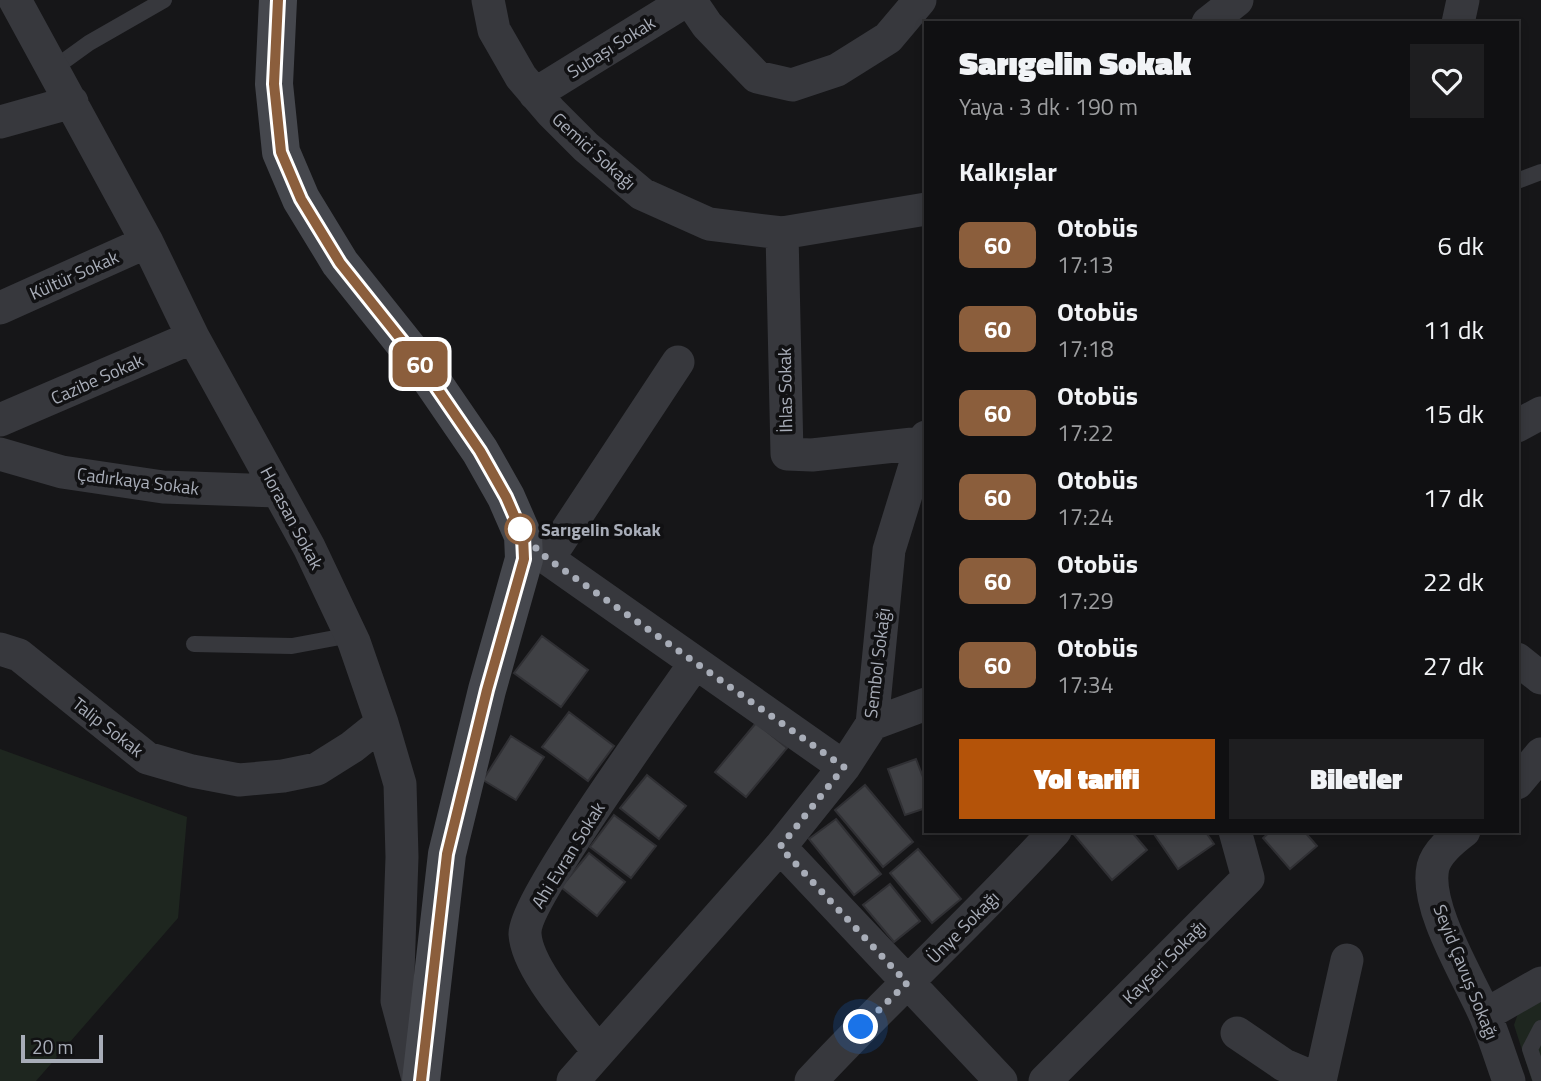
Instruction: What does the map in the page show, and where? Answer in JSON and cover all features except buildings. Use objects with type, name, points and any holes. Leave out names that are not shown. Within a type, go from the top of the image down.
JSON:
[{"type":"street","name":"Horasan Sokak","points":[[15,0],[147,243],[193,337],[309,547],[351,635],[400,784],[402,857],[397,1001],[420,1081]]},
{"type":"street","points":[[278,0],[274,84],[281,152],[301,199],[340,263],[419,362],[480,451],[535,547],[844,767]]},
{"type":"street","name":"Gemici Sokağı","points":[[488,0],[494,30],[521,78],[586,147],[642,194],[709,224],[782,233],[924,209]]},
{"type":"street","points":[[689,0],[707,25],[757,77],[792,85],[837,70],[888,38],[919,0]]},
{"type":"street","name":"Subaşı Sokak","points":[[535,94],[689,0]]},
{"type":"street","points":[[1211,21],[1237,0]]},
{"type":"street","points":[[1458,21],[1463,0]]},
{"type":"street","points":[[0,122],[72,102]]},
{"type":"street","name":"İhlas Sokak","points":[[782,233],[787,454],[812,456],[924,440]]},
{"type":"street","name":"Kültür Sokak","points":[[0,308],[147,243]]},
{"type":"street","name":"Cazibe Sokak","points":[[0,420],[193,337]]},
{"type":"street","points":[[420,1081],[447,854],[487,690],[524,559],[678,362]]},
{"type":"street","points":[[1519,425],[1541,414]]},
{"type":"street","name":"Sembol Sokağı","points":[[573,1081],[780,847],[844,767],[872,724],[890,550],[924,440]]},
{"type":"street","name":"Çadırkaya Sokak","points":[[0,454],[62,472],[163,487],[278,491]]},
{"type":"street","name":"Talip Sokak","points":[[0,649],[19,655],[147,758],[239,780],[283,776],[317,769],[352,747],[382,723]]},
{"type":"street","points":[[1519,661],[1541,678]]},
{"type":"street","name":"Ahi Evran Sokak","points":[[598,1051],[535,967],[524,931],[540,895],[566,852],[695,663]]},
{"type":"street","points":[[872,724],[924,705]]},
{"type":"street","points":[[1519,781],[1541,754]]},
{"type":"street","name":"Ünye Sokağı","points":[[811,1081],[878,1009],[907,983],[1053,833]]},
{"type":"street","name":"Kayseri Sokağı","points":[[1059,1076],[1248,878],[1235,833]]},
{"type":"street","name":"Seyid Çavuş Sokağı","points":[[1461,833],[1449,842],[1433,866],[1433,892],[1455,954],[1485,1015],[1509,1081]]},
{"type":"street","points":[[780,847],[1001,1081]]},
{"type":"street","points":[[1237,1033],[1284,1065],[1320,1081],[1347,960]]},
{"type":"street","points":[[1485,1015],[1541,983]]},
{"type":"lane","points":[[53,69],[89,43],[164,0]]},
{"type":"lane","points":[[1519,180],[1541,172]]},
{"type":"lane","points":[[194,644],[292,646],[351,635]]},
{"type":"lane","points":[[1541,1028],[1530,1049],[1541,1081]]},
{"type":"shaded area","points":[[0,749],[187,817],[178,918],[36,1081],[0,1081]]},
{"type":"shaded area","points":[[1541,989],[1541,1081],[1532,1081],[1514,1025],[1523,999]]},
{"type":"bus line","name":"60","points":[[278,0],[274,84],[281,152],[301,199],[340,263],[419,362],[480,451],[506,497],[523,536],[524,559],[487,690],[447,854],[421,1081]]},
{"type":"place","name":"Sarıgelin Sokak","points":[[520,529]]},
{"type":"route","points":[[520,529],[523,536],[548,559],[844,767],[780,847],[907,983],[861,1027]]}]
